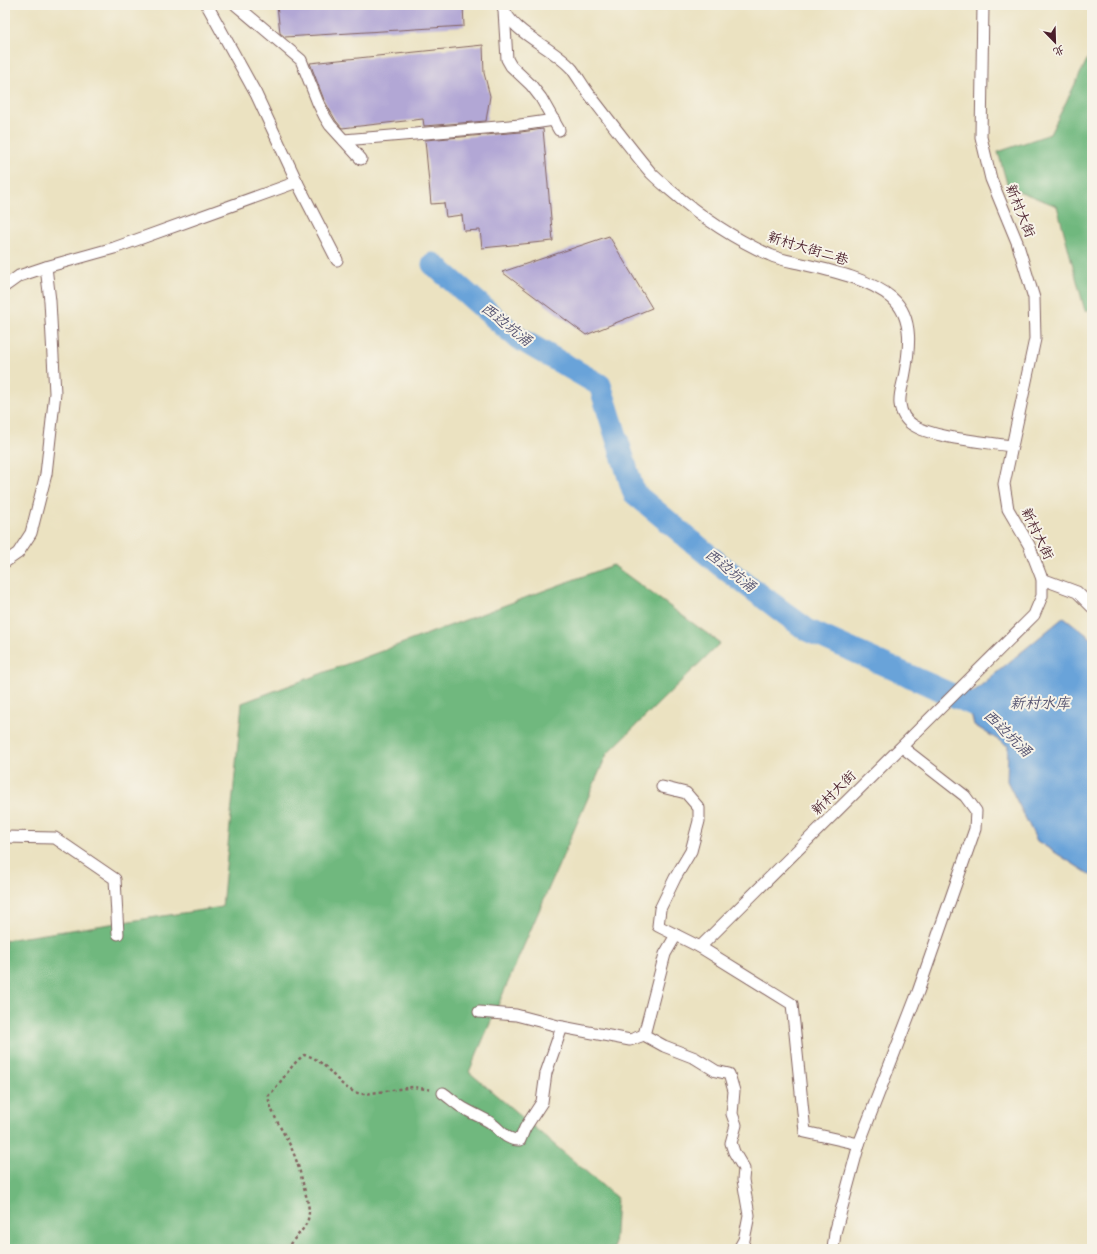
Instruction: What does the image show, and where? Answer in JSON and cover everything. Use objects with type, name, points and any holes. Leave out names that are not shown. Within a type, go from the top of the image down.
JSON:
[{"type":"street","points":[[207,5],[256,94],[297,182],[337,260]]},
{"type":"street","points":[[236,5],[300,60],[325,117],[330,125],[361,159]]},
{"type":"street","name":"新村大街","points":[[700,947],[1034,615],[1042,596],[1042,579],[1029,545],[1008,509],[1004,484],[1035,339],[1034,298],[1016,242],[991,179],[980,137],[983,5]]},
{"type":"street","points":[[503,8],[507,59],[511,66],[531,85],[541,98],[559,130]]},
{"type":"street","name":"新村大街二巷","points":[[503,8],[514,24],[556,54],[572,69],[652,174],[687,205],[737,239],[771,256],[856,279],[873,286],[892,298],[906,317],[908,327],[908,355],[900,403],[902,414],[908,421],[922,430],[937,434],[1011,446]]},
{"type":"street","points":[[344,140],[520,125],[554,120]]},
{"type":"street","points":[[5,286],[19,276],[114,248],[297,182]]},
{"type":"street","points":[[5,562],[18,553],[31,533],[46,474],[56,393],[50,301],[46,267]]},
{"type":"street","points":[[1042,579],[1077,592],[1092,607]]},
{"type":"street","points":[[833,1249],[835,1233],[859,1144],[918,992],[975,829],[976,811],[965,796],[902,747]]},
{"type":"street","points":[[662,787],[686,793],[699,808],[699,821],[690,851],[660,909],[658,926],[700,947],[792,1004],[806,1132],[859,1144]]},
{"type":"street","points":[[5,837],[56,838],[115,879],[118,934]]},
{"type":"street","points":[[644,1034],[665,954],[676,935]]},
{"type":"street","points":[[479,1012],[516,1014],[562,1027],[630,1040],[644,1034]]},
{"type":"street","points":[[443,1093],[460,1106],[488,1121],[506,1136],[514,1140],[520,1140],[525,1128],[542,1102],[546,1073],[562,1027]]},
{"type":"street","points":[[644,1034],[664,1046],[695,1058],[716,1071],[729,1074],[734,1091],[732,1114],[736,1125],[731,1143],[734,1152],[744,1168],[743,1180],[748,1215],[744,1240],[739,1249]]},
{"type":"path","points":[[286,1249],[306,1222],[309,1213],[297,1161],[289,1143],[279,1127],[269,1103],[268,1096],[298,1060],[304,1055],[310,1056],[319,1061],[341,1084],[359,1094],[413,1087],[443,1093]]},
{"type":"green space","points":[[1092,50],[1092,309],[1085,311],[1057,206],[1008,187],[998,152],[1050,134]]},
{"type":"green space","points":[[613,565],[720,643],[607,754],[469,1072],[617,1198],[614,1249],[5,1249],[5,940],[222,907],[242,703]]},
{"type":"water","name":"新村水库","points":[[1064,617],[1092,639],[1092,876],[1037,841],[1007,781],[1008,746],[974,725],[967,697]]},
{"type":"building","points":[[277,5],[463,5],[464,26],[285,37],[280,33]]},
{"type":"building","points":[[483,45],[484,73],[490,96],[486,121],[424,126],[423,119],[342,128],[336,121],[324,100],[310,63]]},
{"type":"building","points":[[543,129],[553,241],[482,248],[480,230],[464,231],[462,215],[446,217],[444,203],[431,204],[425,140]]},
{"type":"building","points":[[609,236],[652,308],[586,335],[502,272]]},
{"type":"waterway","name":"西边坑涌","points":[[433,264],[518,338],[600,385],[634,493],[719,564],[807,630],[979,707],[994,721]]}]
